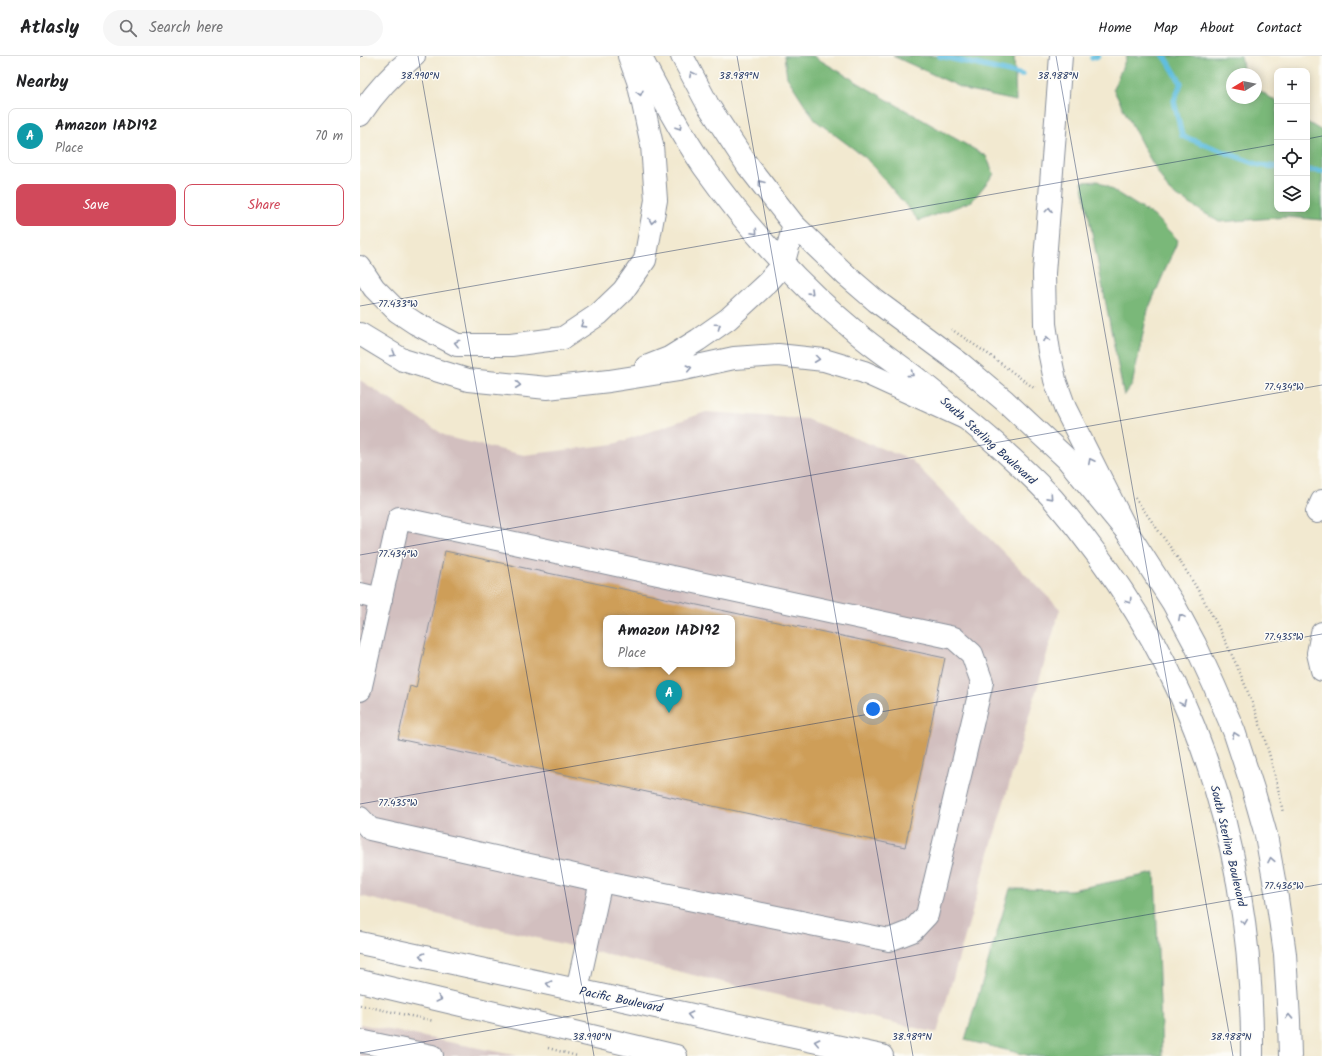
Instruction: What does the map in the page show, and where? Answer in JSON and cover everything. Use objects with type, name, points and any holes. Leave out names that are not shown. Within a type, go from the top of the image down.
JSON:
[{"type":"main road","points":[[360,115],[370,99],[396,71],[414,56]]},
{"type":"main road","points":[[360,267],[374,288],[397,311],[415,323],[457,345],[511,345],[563,338],[599,314],[623,291],[645,260],[656,200],[652,145],[638,81],[629,56]]},
{"type":"main road","name":"South Sterling Boulevard","points":[[640,56],[669,110],[704,166],[744,220],[783,265],[858,335],[915,376],[1002,449],[1051,497],[1094,550],[1131,605],[1167,667],[1191,720],[1211,773],[1223,817],[1242,907],[1250,968],[1252,1056]]},
{"type":"main road","points":[[682,56],[708,105],[748,166],[794,225],[847,276],[876,301],[961,364],[1005,401],[1067,459],[1128,533]]},
{"type":"main road","points":[[1061,56],[1044,273],[1045,324],[1049,351],[1065,408],[1128,533],[1173,603],[1195,644],[1234,731],[1266,835],[1281,920],[1288,987],[1290,1056]]},
{"type":"main road","points":[[609,381],[669,358],[728,319],[768,282],[783,265],[794,225]]},
{"type":"main road","points":[[360,334],[403,360],[468,380],[547,388],[609,381],[679,370],[734,358],[778,355],[824,360],[864,372],[965,418]]},
{"type":"main road","points":[[360,818],[370,829],[601,881],[890,940],[912,931],[927,915],[982,682],[972,654],[954,638],[400,518],[362,676]]},
{"type":"main road","points":[[360,594],[381,599]]},
{"type":"main road","points":[[1322,633],[1318,653],[1322,670]]},
{"type":"main road","points":[[577,990],[601,881]]},
{"type":"main road","name":"Pacific Boulevard","points":[[360,943],[882,1056]]},
{"type":"main road","points":[[360,981],[676,1056]]},
{"type":"main road","points":[[361,1043],[432,1056]]},
{"type":"shaded area","points":[[360,380],[447,437],[524,455],[614,444],[706,412],[806,419],[911,460],[1060,609],[937,1033],[360,896]]},
{"type":"shaded area","points":[[360,1024],[518,1056],[360,1056]]},
{"type":"green space","points":[[784,56],[813,56],[986,156],[994,174],[972,201],[919,221],[866,158],[815,120],[787,77]]},
{"type":"green space","points":[[893,56],[1014,56],[1016,101],[969,91]]},
{"type":"green space","points":[[1127,56],[1241,56],[1243,68],[1226,68],[1226,104],[1262,104],[1262,92],[1274,100],[1274,212],[1310,212],[1310,124],[1322,131],[1322,220],[1288,217],[1219,222],[1169,191],[1146,152],[1113,89]]},
{"type":"green space","points":[[1098,181],[1154,216],[1178,240],[1148,310],[1132,385],[1124,396],[1082,182]]},
{"type":"green space","points":[[1155,873],[1162,1056],[1031,1056],[965,1040],[1010,889],[1071,890]]},
{"type":"building","points":[[445,551],[945,658],[905,847],[398,739],[410,686],[416,688]]},
{"type":"waterway","points":[[940,56],[1022,75]]},
{"type":"waterway","points":[[1092,58],[1098,56]]},
{"type":"waterway","points":[[1164,56],[1181,83],[1174,101],[1182,136],[1259,165],[1274,167]]},
{"type":"waterway","points":[[1310,170],[1322,171]]},
{"type":"place","name":"Amazon IAD192","points":[[669,713]]}]
